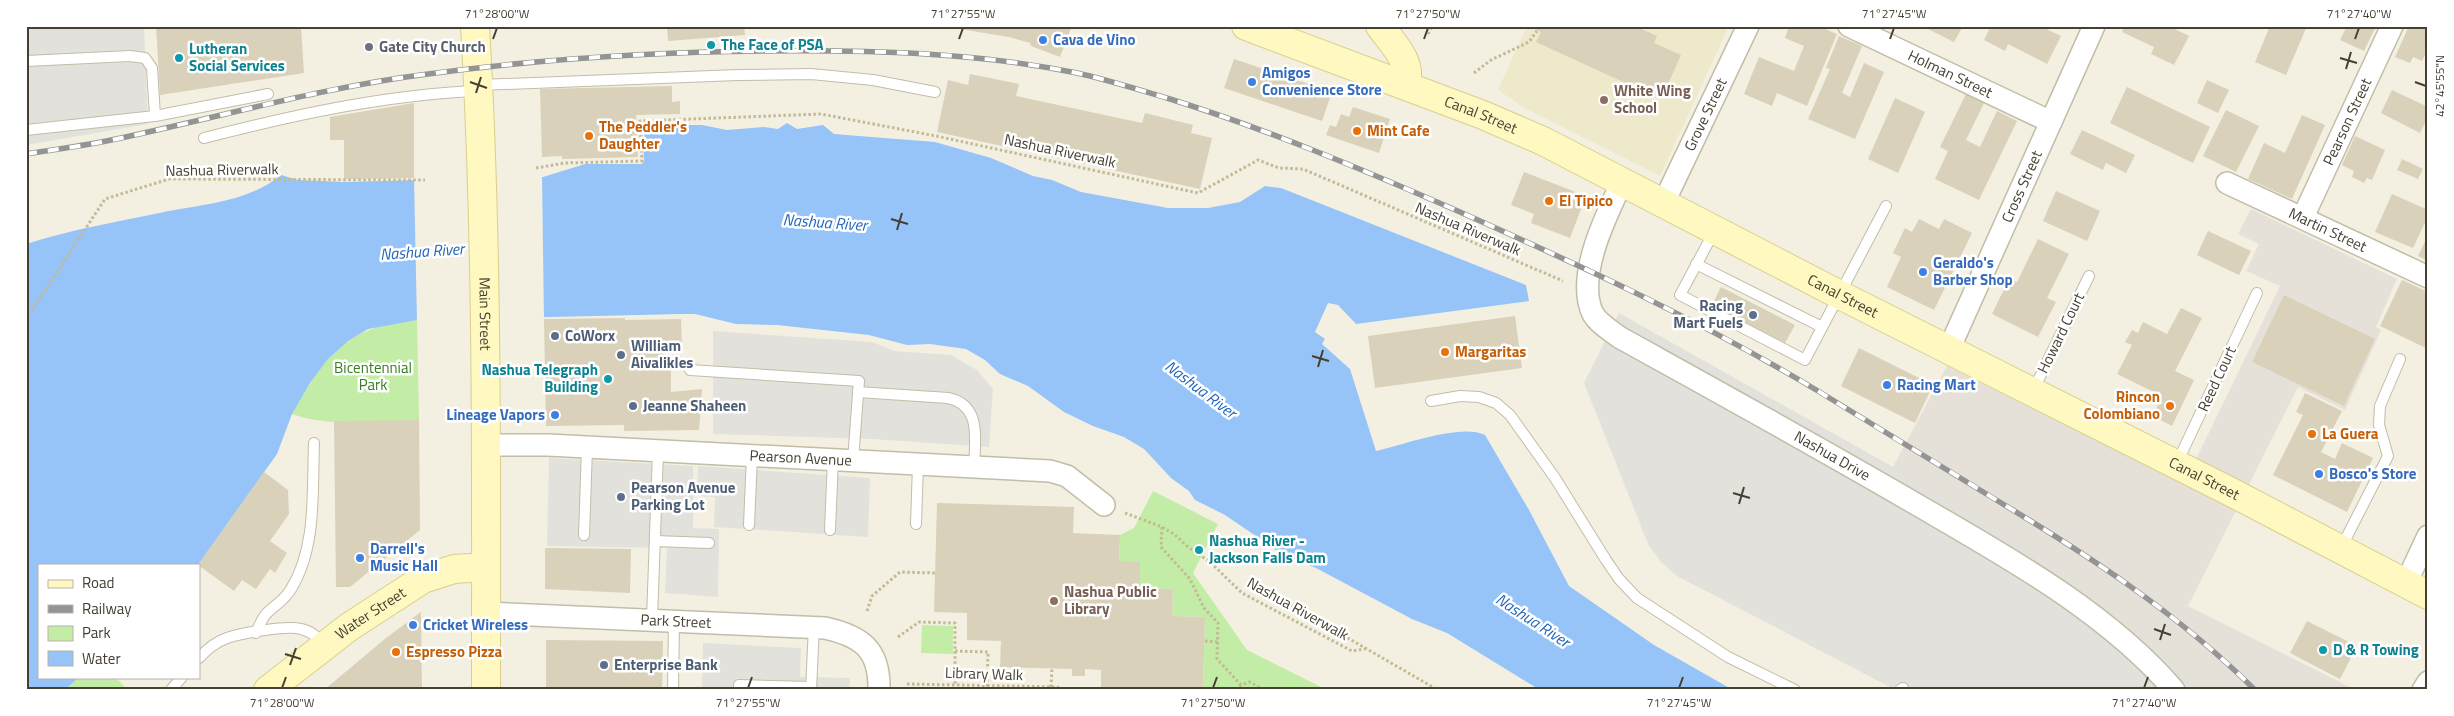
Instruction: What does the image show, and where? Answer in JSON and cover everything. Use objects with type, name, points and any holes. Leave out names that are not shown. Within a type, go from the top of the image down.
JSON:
[{"type":"street","name":"Main Street","points":[[475,26],[481,163],[486,445],[486,690]]},
{"type":"street","name":"Canal Street","points":[[1246,26],[1512,127],[1840,295],[1950,348],[2417,589]]},
{"type":"street","points":[[1380,26],[1406,64],[1408,74],[1405,85]]},
{"type":"street","name":"Grove Street","points":[[1663,204],[1748,26]]},
{"type":"street","name":"Holman Street","points":[[1849,26],[2051,122]]},
{"type":"street","name":"Cross Street","points":[[1950,348],[2094,26]]},
{"type":"street","name":"Pearson Street","points":[[2303,217],[2392,26]]},
{"type":"street","name":"Nashua Drive","points":[[1622,182],[1598,238],[1590,270],[1591,307],[1600,323],[1619,337],[1880,482],[1980,541],[2102,622],[2157,669],[2174,690]]},
{"type":"street","name":"Martin Street","points":[[2227,183],[2428,277]]},
{"type":"street","name":"Pearson Avenue","points":[[486,445],[843,460],[1059,473],[1075,482],[1104,505]]},
{"type":"street","points":[[2417,589],[2428,536]]},
{"type":"street","name":"Water Street","points":[[268,690],[324,645],[423,579],[454,569],[486,567]]},
{"type":"street","name":"Park Street","points":[[486,614],[814,626],[842,632],[862,642],[877,663],[879,690]]},
{"type":"street","points":[[2423,690],[2428,682]]},
{"type":"lane","points":[[26,61],[130,56],[145,58],[152,68],[155,116]]},
{"type":"lane","points":[[204,138],[289,116],[478,88],[718,76],[811,74],[867,79],[935,92]]},
{"type":"lane","points":[[26,130],[155,116],[268,94]]},
{"type":"lane","points":[[1715,230],[1680,295],[1805,360],[1886,206]]},
{"type":"lane","points":[[1696,264],[1822,327]]},
{"type":"lane","name":"Howard Court","points":[[2033,391],[2089,276]]},
{"type":"lane","name":"Reed Court","points":[[2177,464],[2257,293]]},
{"type":"lane","points":[[2340,549],[2388,456],[2379,425],[2380,406],[2400,359]]},
{"type":"lane","points":[[690,370],[858,381],[858,392],[830,530]]},
{"type":"lane","points":[[858,392],[948,398],[962,402],[968,407],[974,422],[974,467]]},
{"type":"lane","points":[[1432,401],[1460,396],[1479,397],[1496,402],[1510,414],[1555,478],[1619,579],[1637,598],[1728,657],[1795,690]]},
{"type":"lane","points":[[256,633],[267,613],[283,601],[302,568],[306,554],[310,521],[314,443]]},
{"type":"lane","points":[[584,535],[587,448]]},
{"type":"lane","points":[[652,619],[658,451]]},
{"type":"lane","points":[[749,525],[752,456]]},
{"type":"lane","points":[[916,524],[918,465]]},
{"type":"lane","points":[[655,541],[709,543]]},
{"type":"lane","points":[[673,690],[674,620]]},
{"type":"lane","points":[[739,690],[739,685],[811,689],[814,626]]},
{"type":"lane","points":[[200,657],[211,647],[226,639],[256,633],[300,628],[315,635],[324,645]]},
{"type":"lane","points":[[171,690],[181,678]]},
{"type":"path","points":[[1428,34],[1432,26]]},
{"type":"path","points":[[1474,73],[1491,60],[1529,42],[1537,31]]},
{"type":"path","name":"Nashua Riverwalk","points":[[536,168],[565,163],[642,161],[640,121],[821,114],[936,136],[1198,193],[1255,160],[1279,168],[1303,169],[1551,277],[1589,285]]},
{"type":"path","name":"Nashua Riverwalk","points":[[26,319],[105,199],[169,179],[426,180]]},
{"type":"path","name":"Nashua Riverwalk","points":[[1104,505],[1162,527],[1210,562],[1242,593],[1310,631],[1352,651],[1365,649],[1438,690]]},
{"type":"path","points":[[1162,527],[1162,547],[1190,578],[1204,608],[1218,623],[1217,659],[1241,685]]},
{"type":"path","points":[[867,611],[872,596],[900,572],[935,574]]},
{"type":"path","points":[[1255,588],[1282,600],[1365,649]]},
{"type":"path","points":[[898,637],[919,622],[955,623],[955,684]]},
{"type":"path","points":[[1205,641],[1218,642]]},
{"type":"path","points":[[955,651],[988,652],[987,688]]},
{"type":"path","points":[[1051,687],[1052,668]]},
{"type":"path","points":[[1236,690],[1241,685],[1253,683],[1264,690]]},
{"type":"path","name":"Library Walk","points":[[907,684],[955,684],[987,688],[1058,687],[1060,690]]},
{"type":"shaded area","points":[[26,26],[144,26],[148,124],[26,145]]},
{"type":"shaded area","name":"White Wing School","points":[[1527,26],[1729,26],[1660,176],[1526,109],[1498,90]]},
{"type":"shaded area","points":[[2251,209],[2397,279],[2376,327],[2381,330],[2345,410],[2298,387],[2188,606],[2356,690],[1896,690],[1800,640],[1947,366],[2184,484],[2280,286],[2246,271],[2259,244],[2238,234]]},
{"type":"shaded area","points":[[1619,313],[1893,467],[2012,540],[2059,572],[2171,662],[2196,690],[1896,690],[1677,576],[1661,562],[1648,544],[1584,383]]},
{"type":"shaded area","points":[[713,331],[872,342],[895,351],[951,355],[977,370],[993,389],[989,447],[872,439],[713,434]]},
{"type":"shaded area","name":"Pearson Avenue Parking Lot","points":[[549,458],[693,466],[693,528],[719,529],[718,597],[665,593],[667,548],[547,546]]},
{"type":"shaded area","points":[[698,466],[870,478],[868,537],[714,527],[715,497],[697,496]]},
{"type":"shaded area","points":[[703,643],[801,648],[800,677],[850,678],[849,690],[702,690]]},
{"type":"green space","name":"Bicentennial Park","points":[[417,320],[419,420],[339,422],[323,421],[292,414],[316,375],[340,347],[372,329],[392,323]]},
{"type":"green space","points":[[1153,491],[1218,524],[1193,573],[1247,650],[1327,690],[1203,690],[1205,617],[1172,616],[1173,589],[1139,588],[1119,561],[1120,535],[1134,528]]},
{"type":"green space","points":[[922,625],[953,626],[953,654],[921,653]]},
{"type":"green space","points":[[78,678],[116,678],[128,690],[65,690]]},
{"type":"water","name":"Nashua River","points":[[787,123],[797,129],[823,125],[834,134],[935,142],[991,158],[1033,176],[1052,180],[1081,192],[1168,208],[1208,208],[1240,202],[1265,186],[1281,188],[1526,285],[1529,301],[1356,324],[1338,305],[1328,303],[1315,332],[1325,339],[1322,344],[1350,369],[1376,451],[1447,433],[1475,432],[1485,435],[1529,510],[1569,586],[1654,645],[1733,690],[1540,690],[1447,633],[1412,619],[1316,568],[1285,556],[1225,515],[1195,500],[1189,491],[1171,478],[1144,449],[1124,437],[1093,426],[1064,412],[1028,386],[1000,374],[985,360],[966,349],[930,344],[907,345],[869,335],[777,325],[736,324],[695,314],[681,314],[417,320],[368,329],[348,341],[328,359],[310,383],[292,414],[277,454],[199,564],[38,564],[38,678],[78,678],[65,690],[26,690],[26,244],[97,226],[228,200],[255,191],[281,175],[298,180],[344,182],[543,177],[585,164],[642,164],[644,161],[643,140],[645,133],[659,125],[702,125],[727,130],[764,127],[778,129]]},
{"type":"pier","points":[[542,174],[544,320],[417,323],[414,178]]},
{"type":"building","points":[[156,26],[301,26],[304,73],[160,95]]},
{"type":"building","points":[[667,26],[744,26],[745,35],[668,41]]},
{"type":"building","name":"Cava de Vino","points":[[941,26],[1072,26],[1060,57],[1031,46],[1030,43],[1009,37]]},
{"type":"building","points":[[1528,26],[1635,26],[1657,36],[1654,43],[1681,55],[1663,95],[1634,82],[1632,86],[1536,42],[1541,32]]},
{"type":"building","points":[[1789,26],[1818,26],[1837,34],[1807,106],[1777,93],[1772,106],[1744,94],[1759,57],[1794,71],[1804,46],[1785,38]]},
{"type":"building","points":[[1930,26],[1963,26],[1954,42],[1928,29]]},
{"type":"building","points":[[1991,26],[2040,26],[2061,36],[2047,64],[2008,44],[2005,51],[1984,40]]},
{"type":"building","points":[[2124,26],[2169,26],[2189,36],[2174,65],[2151,54],[2154,47],[2122,32]]},
{"type":"building","points":[[2270,26],[2307,26],[2286,75],[2255,62]]},
{"type":"building","points":[[2347,26],[2376,26],[2364,51],[2340,40]]},
{"type":"building","points":[[2409,26],[2428,26],[2428,48],[2422,61],[2413,57],[2410,63],[2395,57]]},
{"type":"building","points":[[1839,36],[1862,46],[1842,93],[1850,97],[1864,63],[1884,72],[1855,139],[1808,119],[1830,69],[1826,68]]},
{"type":"building","points":[[1234,59],[1332,92],[1322,121],[1224,88]]},
{"type":"building","points":[[970,74],[1019,84],[1016,96],[1142,123],[1145,113],[1193,125],[1191,133],[1212,138],[1200,189],[937,132],[948,80],[968,85]]},
{"type":"building","points":[[2207,80],[2229,90],[2218,113],[2197,103]]},
{"type":"building","name":"The Peddler's Daughter","points":[[672,86],[672,102],[680,101],[680,114],[636,115],[638,157],[562,159],[562,156],[542,157],[540,89]]},
{"type":"building","points":[[2127,87],[2210,127],[2193,163],[2110,123]]},
{"type":"building","points":[[2392,90],[2428,107],[2428,117],[2420,133],[2381,113]]},
{"type":"building","points":[[1966,94],[1984,103],[1966,140],[1980,147],[1997,111],[2017,121],[1979,200],[1935,179],[1948,151],[1940,147]]},
{"type":"building","points":[[1895,98],[1925,112],[1898,173],[1868,159]]},
{"type":"building","points":[[414,103],[414,178],[344,179],[344,140],[330,140],[330,117]]},
{"type":"building","name":"Mint Cafe","points":[[1353,107],[1390,119],[1379,153],[1326,135],[1330,125],[1336,127],[1341,114],[1349,117]]},
{"type":"building","points":[[2226,110],[2259,126],[2236,172],[2203,156]]},
{"type":"building","points":[[2302,115],[2325,125],[2292,199],[2248,179],[2264,143],[2285,153]]},
{"type":"building","points":[[2082,130],[2135,155],[2126,173],[2106,163],[2103,170],[2070,154]]},
{"type":"building","points":[[2355,136],[2385,150],[2372,180],[2367,178],[2364,183],[2352,177],[2354,171],[2342,165]]},
{"type":"building","points":[[2402,159],[2423,169],[2418,179],[2397,170]]},
{"type":"building","name":"El Tipico","points":[[1524,172],[1586,196],[1570,238],[1531,223],[1534,214],[1511,205]]},
{"type":"building","points":[[2056,191],[2100,211],[2087,241],[2043,221]]},
{"type":"building","points":[[2392,194],[2428,210],[2428,216],[2413,248],[2375,232]]},
{"type":"building","name":"Geraldo's Barber Shop","points":[[1919,219],[1939,229],[1944,219],[1972,233],[1934,310],[1887,287],[1901,257],[1893,253],[1905,228],[1912,232]]},
{"type":"building","points":[[2208,231],[2251,251],[2239,275],[2197,255]]},
{"type":"building","points":[[2428,235],[2428,261],[2418,256]]},
{"type":"building","points":[[2038,239],[2069,254],[2047,298],[2056,302],[2038,337],[1992,314],[2009,279],[2017,282]]},
{"type":"building","points":[[2402,280],[2428,292],[2428,349],[2380,326]]},
{"type":"building","name":"Racing Mart Fuels","points":[[1721,287],[1795,325],[1785,343],[1712,305]]},
{"type":"building","points":[[2284,295],[2375,339],[2344,406],[2252,362]]},
{"type":"building","points":[[2181,308],[2202,318],[2175,371],[2194,380],[2172,426],[2153,416],[2162,396],[2117,374],[2132,345],[2125,342],[2132,330],[2138,333],[2143,322],[2167,334]]},
{"type":"building","name":"Margaritas","points":[[1515,316],[1522,368],[1375,388],[1368,336]]},
{"type":"building","name":"Nashua Telegraph Building","points":[[625,318],[625,320],[681,319],[682,349],[663,349],[663,370],[671,370],[671,392],[702,389],[699,430],[624,431],[624,425],[546,426],[544,319]]},
{"type":"building","name":"Racing Mart","points":[[1859,348],[1933,385],[1915,423],[1841,386]]},
{"type":"building","points":[[2305,393],[2342,411],[2321,452],[2335,459],[2342,443],[2373,458],[2347,512],[2273,475],[2303,415],[2296,412]]},
{"type":"building","points":[[419,420],[420,530],[350,587],[336,587],[334,421]]},
{"type":"building","points":[[264,472],[288,490],[289,514],[270,541],[287,553],[275,573],[270,569],[256,589],[242,580],[234,591],[199,564]]},
{"type":"building","name":"Nashua Public Library","points":[[937,503],[1074,507],[1073,533],[1120,535],[1119,561],[1140,562],[1139,588],[1173,589],[1172,616],[1205,617],[1203,690],[1101,690],[1101,670],[1085,669],[1085,676],[1072,676],[1072,669],[1000,667],[1001,641],[967,640],[967,613],[934,612]]},
{"type":"building","points":[[545,548],[631,549],[630,593],[545,589]]},
{"type":"building","points":[[421,612],[422,690],[324,690],[386,638]]},
{"type":"building","name":"D & R Towing","points":[[2307,621],[2357,646],[2340,679],[2290,653]]},
{"type":"building","name":"Enterprise Bank","points":[[546,640],[663,641],[662,690],[546,690]]},
{"type":"railway","points":[[26,154],[109,140],[351,86],[512,64],[596,57],[723,52],[883,52],[1000,61],[1077,73],[1206,111],[1277,136],[1347,164],[1545,250],[1729,340],[1818,391],[2028,519],[2096,563],[2195,635],[2255,690]]},
{"type":"place","name":"Cava de Vino","points":[[1043,40]]},
{"type":"place","name":"The Face of PSA","points":[[711,45]]},
{"type":"place","name":"Gate City Church","points":[[369,47]]},
{"type":"place","name":"Lutheran Social Services","points":[[179,58]]},
{"type":"place","name":"Amigos Convenience Store","points":[[1252,82]]},
{"type":"place","name":"White Wing School","points":[[1604,100]]},
{"type":"place","name":"Mint Cafe","points":[[1357,131]]},
{"type":"place","name":"The Peddler's Daughter","points":[[589,136]]},
{"type":"place","name":"El Tipico","points":[[1549,201]]},
{"type":"place","name":"Geraldo's Barber Shop","points":[[1923,272]]},
{"type":"place","name":"Racing Mart Fuels","points":[[1753,315]]},
{"type":"place","name":"CoWorx","points":[[555,336]]},
{"type":"place","name":"Margaritas","points":[[1445,352]]},
{"type":"place","name":"William Aivalikles","points":[[621,355]]},
{"type":"place","name":"Nashua Telegraph Building","points":[[608,379]]},
{"type":"place","name":"Racing Mart","points":[[1887,385]]},
{"type":"place","name":"Jeanne Shaheen","points":[[633,406]]},
{"type":"place","name":"Rincon Colombiano","points":[[2170,406]]},
{"type":"place","name":"Lineage Vapors","points":[[555,415]]},
{"type":"place","name":"La Guera","points":[[2312,434]]},
{"type":"place","name":"Bosco's Store","points":[[2319,474]]},
{"type":"place","name":"Pearson Avenue Parking Lot","points":[[621,497]]},
{"type":"place","name":"Nashua River - Jackson Falls Dam","points":[[1199,550]]},
{"type":"place","name":"Darrell's Music Hall","points":[[360,558]]},
{"type":"place","name":"Nashua Public Library","points":[[1054,601]]},
{"type":"place","name":"Cricket Wireless","points":[[413,625]]},
{"type":"place","name":"D & R Towing","points":[[2323,650]]},
{"type":"place","name":"Espresso Pizza","points":[[396,652]]},
{"type":"place","name":"Enterprise Bank","points":[[604,665]]}]
